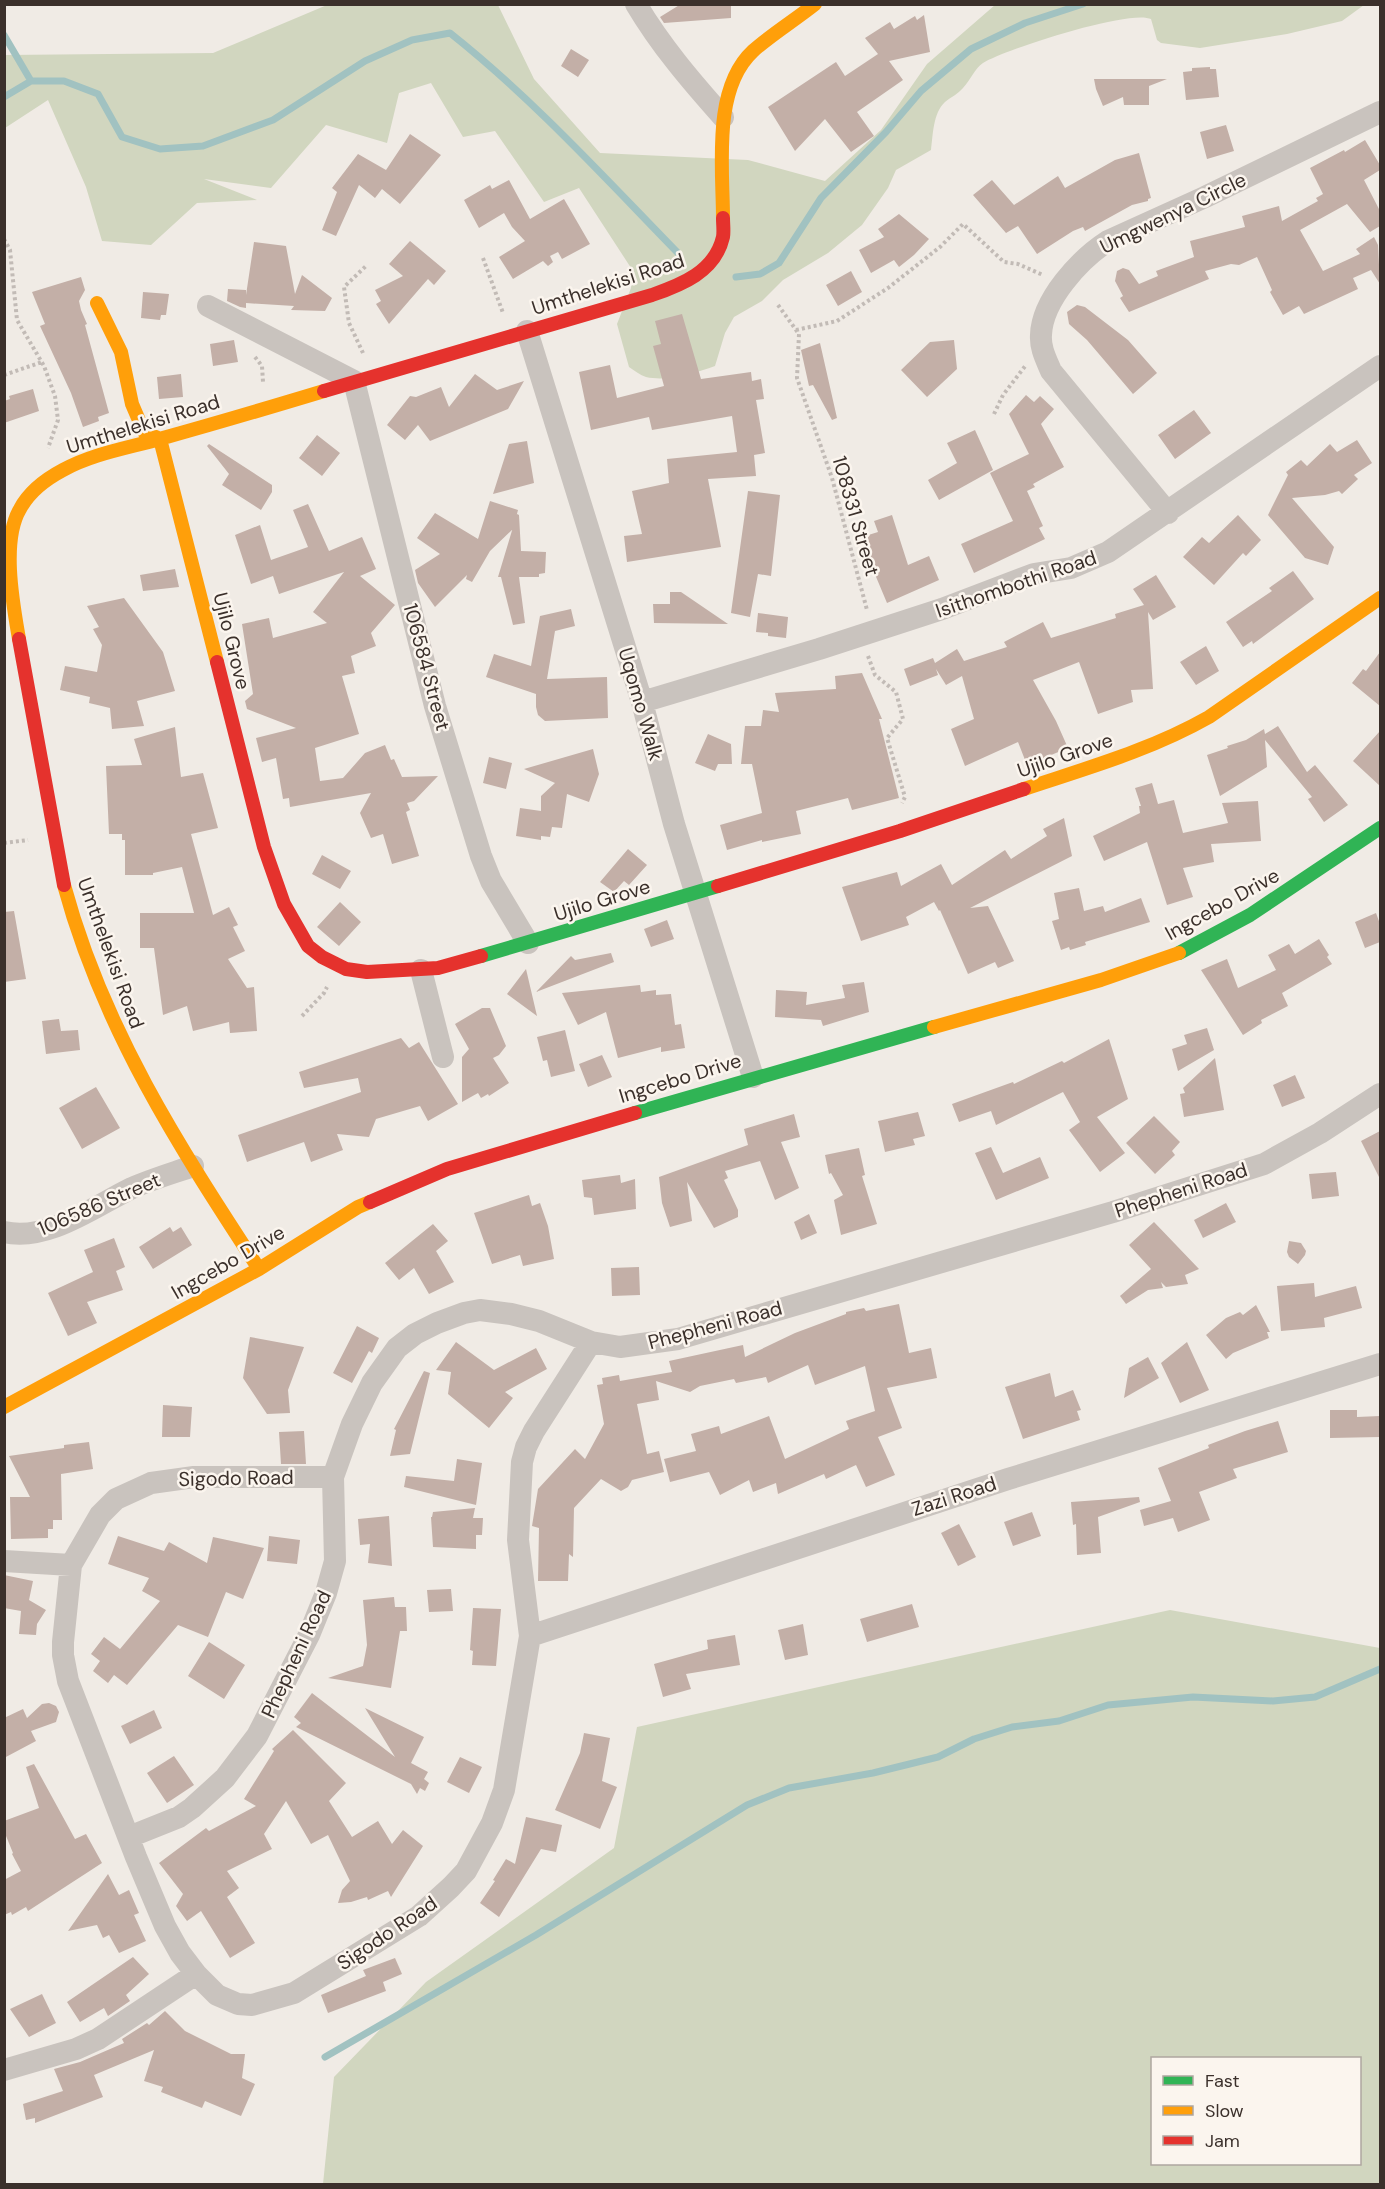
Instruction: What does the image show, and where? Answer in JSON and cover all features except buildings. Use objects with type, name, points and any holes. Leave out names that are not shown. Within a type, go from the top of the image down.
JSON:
[{"type":"street","points":[[636,4],[655,36],[723,117]]},
{"type":"street","name":"Umthelekisi Road","points":[[259,1269],[193,1166],[127,1051],[80,935],[64,886],[10,582],[9,550],[18,511],[31,494],[49,478],[69,466],[100,455],[519,334],[677,286],[696,277],[708,265],[723,237],[723,117],[730,85],[752,51],[815,4]]},
{"type":"street","name":"Umgwenya Circle","points":[[1041,344],[1044,317],[1057,294],[1084,259],[1108,241],[1206,197],[1380,112]]},
{"type":"street","points":[[97,303],[121,352],[132,404],[144,432],[160,439]]},
{"type":"street","points":[[208,306],[259,332],[364,378]]},
{"type":"street","name":"Uqomo Walk","points":[[519,334],[642,702],[694,893],[753,1077]]},
{"type":"street","points":[[1041,344],[1052,371],[1167,513]]},
{"type":"street","name":"Isithombothi Road","points":[[642,702],[866,634],[990,592],[1034,574],[1071,568],[1108,552],[1380,366]]},
{"type":"street","name":"106584 Street","points":[[364,378],[435,706],[474,835],[491,881],[528,943]]},
{"type":"street","name":"Ujilo Grove","points":[[160,439],[264,847],[284,904],[308,946],[322,957],[346,969],[367,972],[438,968],[528,943],[900,831],[1147,748],[1209,717],[1380,598]]},
{"type":"street","name":"Ingcebo Drive","points":[[4,1407],[259,1269],[358,1207],[447,1169],[753,1077],[1091,983],[1168,957],[1202,942],[1274,900],[1380,828]]},
{"type":"street","points":[[421,970],[443,1057]]},
{"type":"street","name":"Phepheni Road","points":[[129,1837],[179,1817],[192,1808],[225,1778],[257,1736],[309,1635],[326,1593],[335,1561],[336,1522],[333,1477],[352,1424],[372,1383],[397,1348],[422,1330],[464,1313],[480,1310],[539,1321],[591,1342],[620,1347],[678,1339],[1264,1164],[1320,1133],[1380,1094]]},
{"type":"street","name":"106586 Street","points":[[8,1237],[40,1232],[79,1217],[134,1188],[193,1166]]},
{"type":"street","name":"Sigodo Road","points":[[333,1477],[194,1477],[151,1484],[116,1499],[100,1515],[71,1564],[63,1642],[65,1669],[74,1698],[165,1926],[180,1953],[196,1974],[217,1995],[238,2004],[252,2005],[294,1993],[419,1916],[452,1887],[466,1871],[480,1846],[492,1823],[504,1790],[530,1636],[519,1540],[522,1462],[534,1431],[591,1342]]},
{"type":"street","name":"Zazi Road","points":[[530,1636],[1008,1479],[1380,1364]]},
{"type":"street","points":[[4,1561],[71,1564]]},
{"type":"street","points":[[4,2070],[76,2049],[98,2039],[196,1974]]},
{"type":"path","points":[[778,305],[796,330],[837,321],[888,288],[940,248],[963,224],[1004,262],[1018,264],[1050,278],[1057,294]]},
{"type":"path","points":[[4,239],[10,250],[17,320],[42,362],[55,396],[58,420],[46,452]]},
{"type":"path","points":[[483,258],[519,334]]},
{"type":"path","points":[[364,378],[349,323],[344,287],[367,265]]},
{"type":"path","name":"108331 Street","points":[[796,330],[799,334],[797,378],[832,478],[875,675],[896,692],[903,718],[887,738],[905,797],[899,807]]},
{"type":"path","points":[[254,385],[264,382],[262,366],[250,350],[259,332]]},
{"type":"path","points":[[994,414],[1003,395],[1041,344]]},
{"type":"path","points":[[4,375],[42,362]]},
{"type":"path","points":[[302,1016],[324,993],[335,964]]},
{"type":"green space","points":[[327,5],[498,5],[534,79],[600,153],[748,160],[825,181],[881,130],[927,64],[995,5],[1364,5],[1342,21],[1287,34],[1200,48],[1161,43],[1157,40],[1151,19],[1139,17],[1119,20],[1041,40],[983,63],[966,85],[945,102],[938,112],[931,150],[896,170],[888,188],[862,225],[828,253],[783,280],[762,301],[734,317],[725,333],[715,366],[672,378],[654,378],[646,377],[629,367],[617,324],[631,288],[633,271],[579,188],[544,202],[495,131],[463,137],[431,83],[399,93],[387,143],[326,125],[271,188],[204,179],[257,200],[197,203],[151,245],[102,241],[86,187],[48,100],[5,128],[5,55],[213,53]]},
{"type":"green space","points":[[1170,1610],[1380,1648],[1380,2184],[323,2184],[334,2077],[426,1982],[614,1848],[637,1727]]},
{"type":"waterway","points":[[736,277],[760,274],[779,263],[821,198],[886,132],[921,91],[971,49],[1025,23],[1083,4]]},
{"type":"waterway","points":[[4,97],[31,81],[64,81],[98,94],[122,137],[160,149],[203,146],[273,120],[365,61],[412,40],[450,33],[539,111],[677,252]]},
{"type":"waterway","points":[[4,35],[31,81]]},
{"type":"waterway","points":[[325,2057],[536,1935],[747,1805],[789,1788],[873,1773],[938,1757],[974,1739],[1012,1727],[1059,1721],[1108,1705],[1193,1697],[1273,1701],[1315,1697],[1380,1669]]},
{"type":"traffic: fast","points":[[1179,953],[1250,915],[1380,828]]},
{"type":"traffic: fast","points":[[481,956],[718,886]]},
{"type":"traffic: fast","points":[[635,1113],[934,1027]]},
{"type":"traffic: slow","points":[[723,218],[723,130],[725,107],[731,86],[740,67],[753,51],[815,4]]},
{"type":"traffic: slow","points":[[97,303],[121,352],[132,404],[144,432],[160,439],[217,662]]},
{"type":"traffic: slow","points":[[19,639],[10,573],[11,538],[14,522],[20,509],[38,486],[63,470],[99,455],[324,391]]},
{"type":"traffic: slow","points":[[1024,789],[1142,749],[1187,729],[1209,717],[1380,598]]},
{"type":"traffic: slow","points":[[64,885],[80,938],[121,1037],[172,1131],[259,1269]]},
{"type":"traffic: slow","points":[[934,1027],[1101,980],[1179,953]]},
{"type":"traffic: slow","points":[[4,1407],[259,1269],[358,1207],[370,1202]]},
{"type":"traffic: jam","points":[[324,391],[674,287],[705,268],[713,259],[723,237],[723,218]]},
{"type":"traffic: jam","points":[[19,639],[64,885]]},
{"type":"traffic: jam","points":[[217,662],[264,847],[284,904],[308,946],[322,957],[346,969],[367,972],[438,968],[481,956]]},
{"type":"traffic: jam","points":[[718,886],[900,831],[1024,789]]},
{"type":"traffic: jam","points":[[370,1202],[447,1169],[635,1113]]}]
